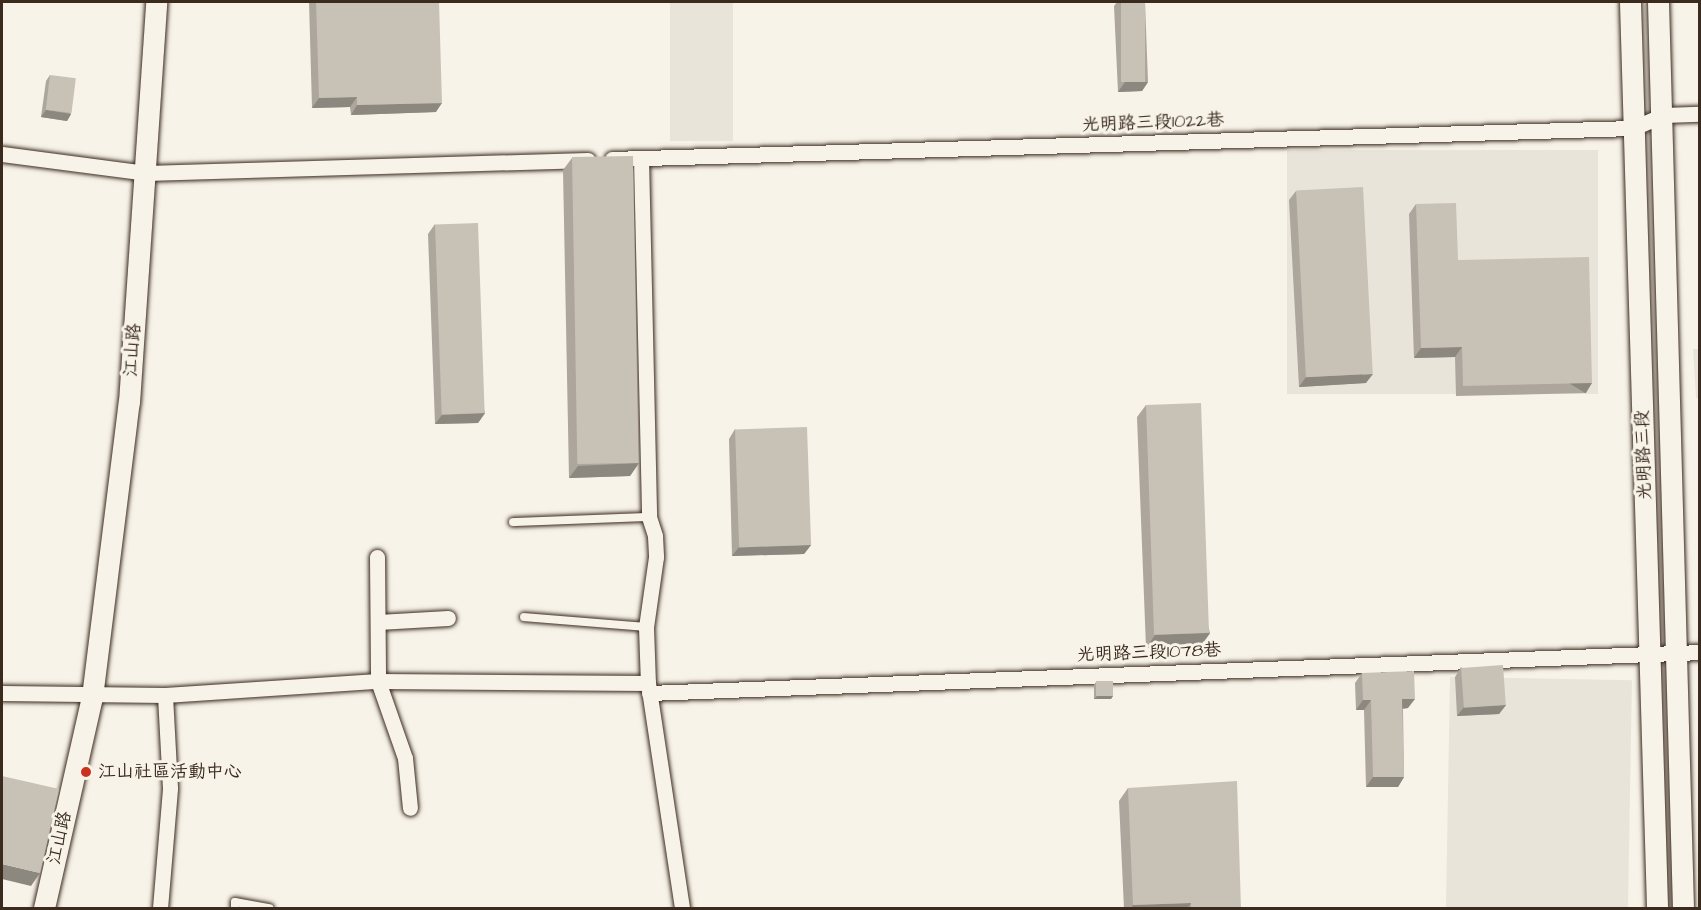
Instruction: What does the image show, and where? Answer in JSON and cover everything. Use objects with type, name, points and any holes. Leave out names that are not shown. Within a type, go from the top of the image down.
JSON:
[{"type":"street","name":"江山路","points":[[44,909],[92,697],[129,402],[156,2]]},
{"type":"street","name":"光明路三段","points":[[1630,2],[1657,909]]},
{"type":"street","name":"光明路三段","points":[[1658,2],[1664,115],[1675,652],[1683,909]]},
{"type":"street","points":[[1664,115],[1700,114]]},
{"type":"street","name":"光明路三段1022巷","points":[[2,154],[146,173],[1633,128],[1664,115]]},
{"type":"street","points":[[641,158],[649,517],[656,536],[656,557],[646,627],[648,688],[682,909]]},
{"type":"street","points":[[377,557],[378,681],[405,758],[410,808]]},
{"type":"street","points":[[378,622],[448,618]]},
{"type":"street","name":"光明路三段1078巷","points":[[92,697],[165,695],[378,681],[648,688],[1700,652]]},
{"type":"street","points":[[2,693],[92,697]]},
{"type":"street","points":[[160,909],[170,788],[165,695]]},
{"type":"lane","points":[[513,522],[649,517]]},
{"type":"lane","points":[[524,617],[646,627]]},
{"type":"lane","points":[[235,909],[236,902],[269,909]]},
{"type":"shaded area","points":[[670,2],[733,2],[733,141],[670,141]]},
{"type":"shaded area","points":[[1287,150],[1598,150],[1598,394],[1287,394]]},
{"type":"shaded area","points":[[1693,349],[1699,349],[1699,398],[1696,398]]},
{"type":"shaded area","points":[[1450,677],[1632,680],[1628,908],[1446,908]]},
{"type":"building","points":[[316,2],[439,2],[442,103],[357,105],[357,97],[319,98]]},
{"type":"building","points":[[1121,2],[1145,2],[1145,82],[1121,82]]},
{"type":"building","points":[[50,75],[76,78],[72,113],[46,110]]},
{"type":"building","points":[[633,156],[638,463],[577,464],[572,157]]},
{"type":"building","points":[[1363,187],[1373,374],[1306,377],[1296,191]]},
{"type":"building","points":[[1456,203],[1458,260],[1589,257],[1592,383],[1463,386],[1462,347],[1421,348],[1416,204]]},
{"type":"building","points":[[478,223],[485,413],[442,414],[435,225]]},
{"type":"building","points":[[1201,403],[1209,633],[1154,635],[1146,405]]},
{"type":"building","points":[[807,427],[811,545],[739,547],[735,430]]},
{"type":"building","points":[[1503,665],[1506,705],[1464,708],[1461,668]]},
{"type":"building","points":[[1414,671],[1415,699],[1402,699],[1404,777],[1373,777],[1371,700],[1363,700],[1362,673]]},
{"type":"building","points":[[1096,681],[1113,681],[1113,696],[1096,696]]},
{"type":"building","points":[[2,776],[59,789],[40,873],[2,864]]},
{"type":"building","points":[[1237,781],[1241,909],[1191,909],[1191,903],[1133,905],[1128,788]]},
{"type":"place","name":"江山社區活動中心","points":[[86,772]]}]
